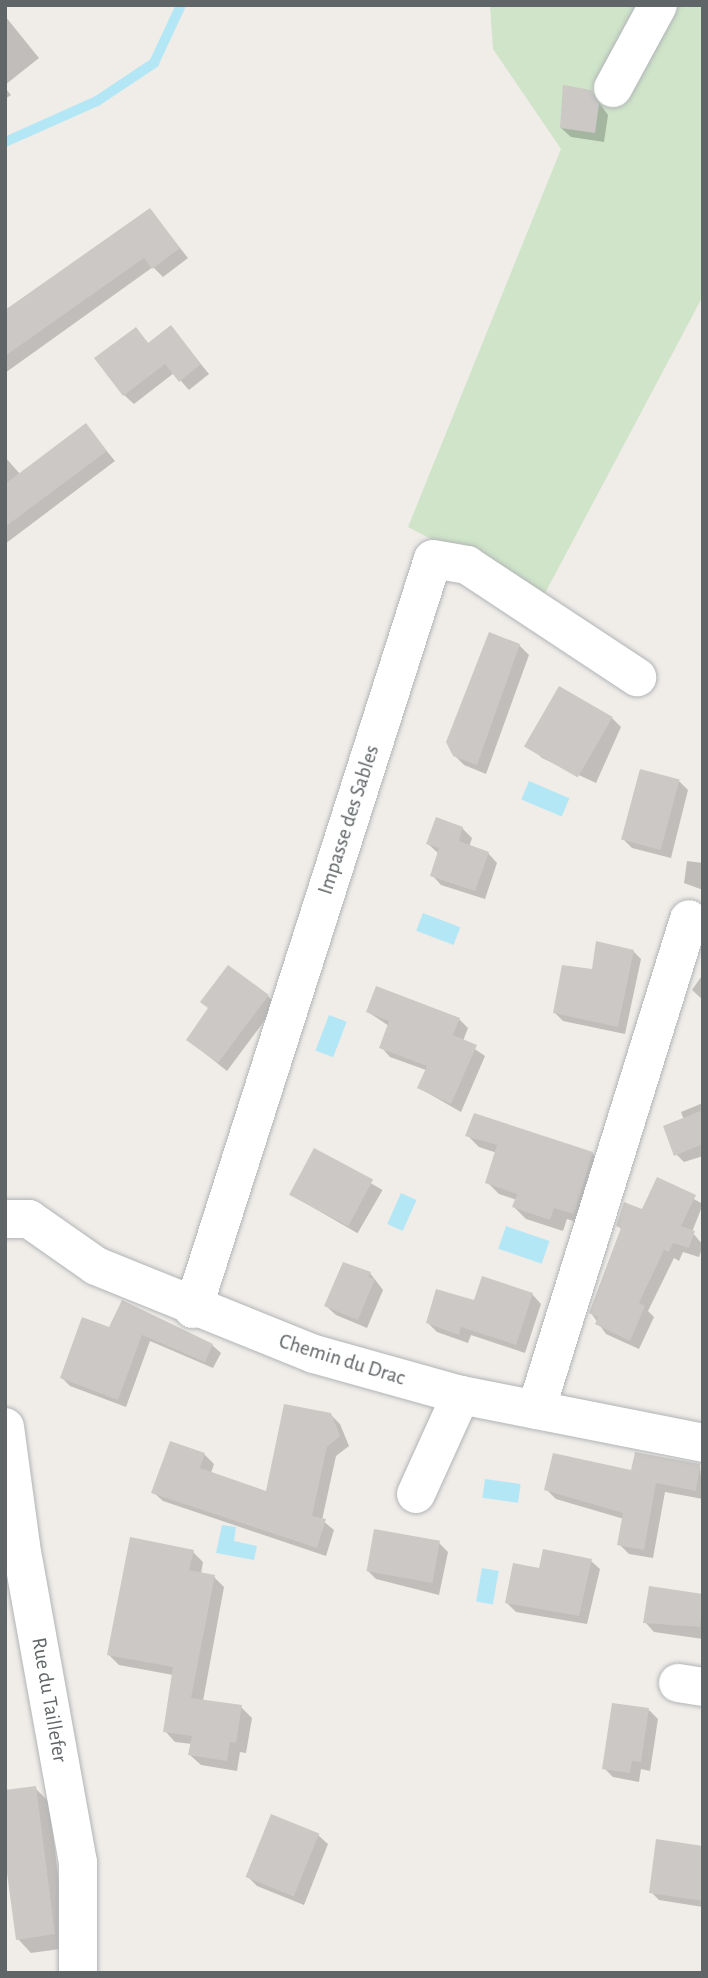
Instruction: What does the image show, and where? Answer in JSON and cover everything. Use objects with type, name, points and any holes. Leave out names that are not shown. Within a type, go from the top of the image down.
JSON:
[{"type":"street","points":[[613,88],[658,5]]},
{"type":"street","name":"Impasse des Sables","points":[[193,1309],[433,559],[467,565],[637,677]]},
{"type":"street","points":[[536,1410],[689,919]]},
{"type":"street","name":"Chemin du Drac","points":[[5,1219],[29,1219],[96,1266],[193,1309],[314,1354],[461,1395],[703,1443]]},
{"type":"street","points":[[416,1494],[461,1395]]},
{"type":"street","name":"Rue du Taillefer","points":[[5,1427],[22,1546],[78,1862],[78,1973]]},
{"type":"green space","points":[[490,5],[703,5],[703,296],[543,597],[408,527],[561,149],[493,49]]},
{"type":"water","points":[[529,781],[570,798],[562,817],[521,799]]},
{"type":"water","points":[[423,913],[460,927],[454,945],[416,931]]},
{"type":"water","points":[[329,1015],[347,1022],[333,1057],[315,1050]]},
{"type":"water","points":[[401,1193],[417,1200],[403,1231],[387,1224]]},
{"type":"water","points":[[506,1226],[549,1241],[542,1264],[498,1249]]},
{"type":"water","points":[[485,1479],[521,1484],[518,1503],[482,1498]]},
{"type":"water","points":[[222,1525],[236,1527],[234,1541],[257,1546],[254,1560],[216,1553]]},
{"type":"water","points":[[482,1568],[499,1571],[493,1604],[476,1601]]},
{"type":"building","points":[[563,85],[591,90],[599,104],[595,133],[560,128]]},
{"type":"building","points":[[150,208],[180,248],[152,269],[144,258],[5,356],[5,310]]},
{"type":"building","points":[[171,325],[201,364],[179,382],[165,364],[123,396],[94,358],[136,327],[148,343]]},
{"type":"building","points":[[86,423],[107,451],[5,527],[5,484]]},
{"type":"building","points":[[489,632],[520,644],[477,765],[453,756],[446,742]]},
{"type":"building","points":[[559,686],[613,717],[578,778],[524,747]]},
{"type":"building","points":[[640,769],[680,780],[661,850],[621,840]]},
{"type":"building","points":[[436,817],[463,827],[459,841],[489,852],[475,891],[430,876],[439,848],[426,844]]},
{"type":"building","points":[[596,941],[634,950],[618,1027],[553,1013],[562,965],[592,969]]},
{"type":"building","points":[[228,965],[269,995],[218,1063],[186,1040],[208,1008],[200,1002]]},
{"type":"building","points":[[376,986],[460,1018],[453,1035],[477,1045],[451,1104],[417,1088],[427,1066],[379,1048],[389,1021],[366,1012]]},
{"type":"building","points":[[703,1110],[703,1144],[674,1156],[663,1126]]},
{"type":"building","points":[[474,1113],[593,1152],[574,1214],[554,1208],[550,1220],[512,1207],[517,1194],[485,1183],[497,1145],[465,1136]]},
{"type":"building","points":[[314,1148],[373,1179],[348,1226],[289,1195]]},
{"type":"building","points":[[657,1177],[696,1195],[681,1226],[695,1231],[689,1248],[673,1243],[669,1252],[664,1250],[639,1303],[645,1306],[630,1341],[595,1324],[598,1317],[589,1313],[621,1228],[616,1226],[624,1202],[642,1209]]},
{"type":"building","points":[[343,1262],[371,1272],[368,1277],[375,1279],[358,1320],[324,1306]]},
{"type":"building","points":[[482,1276],[533,1293],[516,1345],[461,1327],[459,1335],[426,1323],[436,1289],[474,1300]]},
{"type":"building","points":[[122,1300],[213,1344],[205,1362],[142,1335],[118,1400],[60,1378],[82,1317],[109,1327]]},
{"type":"building","points":[[284,1404],[331,1413],[340,1436],[327,1447],[312,1516],[326,1519],[317,1548],[151,1493],[170,1441],[205,1453],[200,1468],[266,1491]]},
{"type":"building","points":[[635,1452],[700,1464],[696,1491],[656,1483],[644,1550],[617,1545],[623,1513],[544,1490],[553,1453],[631,1470]]},
{"type":"building","points":[[374,1529],[440,1541],[433,1583],[367,1571]]},
{"type":"building","points":[[130,1537],[194,1550],[189,1570],[215,1575],[191,1698],[242,1705],[236,1743],[230,1742],[227,1761],[188,1755],[192,1736],[163,1732],[173,1667],[107,1655]]},
{"type":"building","points":[[543,1549],[592,1559],[579,1616],[505,1603],[513,1563],[539,1568]]},
{"type":"building","points":[[649,1586],[703,1594],[700,1627],[643,1623]]},
{"type":"building","points":[[612,1703],[649,1708],[641,1762],[632,1761],[630,1773],[602,1769]]},
{"type":"building","points":[[36,1786],[55,1934],[16,1940],[5,1858],[5,1790]]},
{"type":"building","points":[[271,1814],[319,1833],[294,1897],[246,1877]]},
{"type":"building","points":[[656,1839],[703,1846],[703,1901],[649,1893]]},
{"type":"waterway","points":[[5,142],[97,101],[154,63],[181,5]]}]
